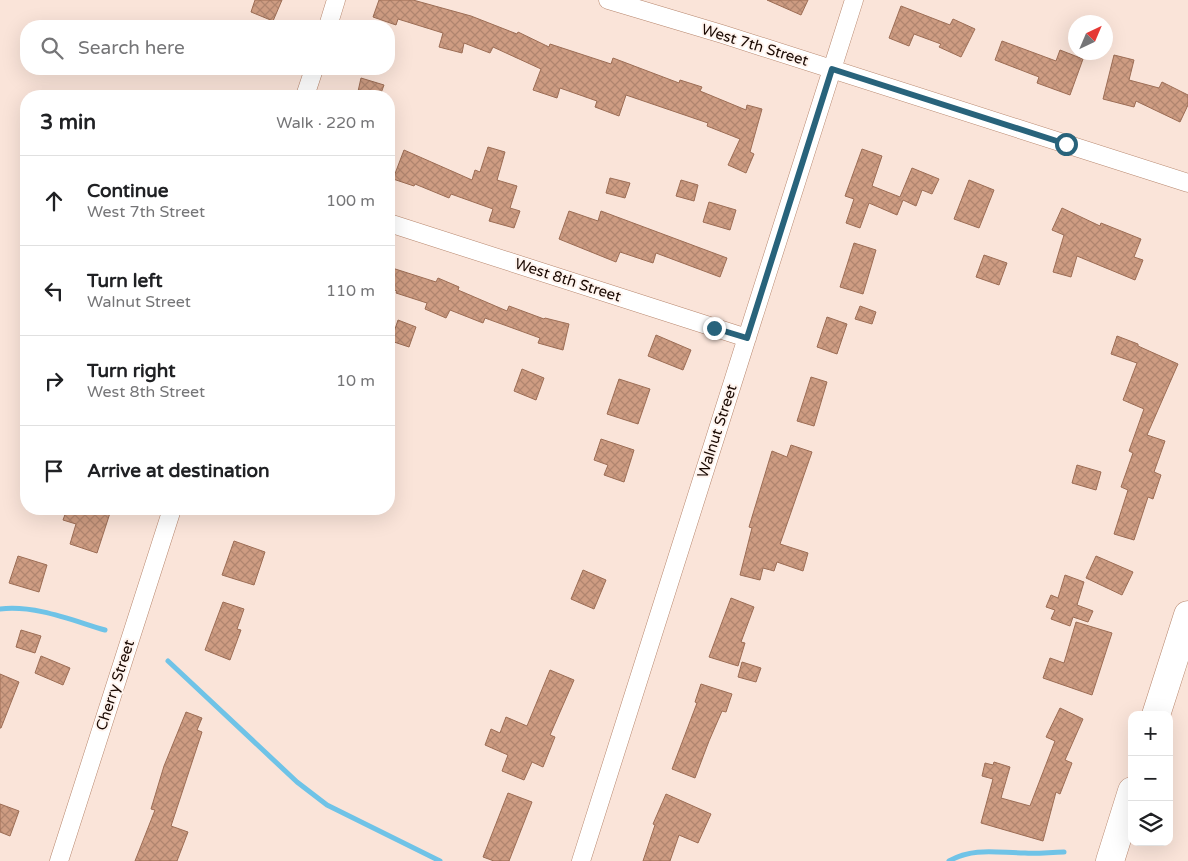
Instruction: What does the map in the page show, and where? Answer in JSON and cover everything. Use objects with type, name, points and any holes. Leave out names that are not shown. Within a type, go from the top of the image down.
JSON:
[{"type":"main road","points":[[1157,711],[1188,615]]},
{"type":"main road","points":[[1110,861],[1129,801]]},
{"type":"street","points":[[330,20],[336,0]]},
{"type":"street","name":"West 7th Street","points":[[608,0],[832,69],[1188,183]]},
{"type":"street","name":"Walnut Street","points":[[581,861],[854,0]]},
{"type":"street","points":[[307,90],[312,75]]},
{"type":"street","name":"West 8th Street","points":[[395,225],[747,338]]},
{"type":"street","name":"Cherry Street","points":[[59,861],[170,515]]},
{"type":"building","points":[[255,0],[282,0],[273,20],[251,12]]},
{"type":"building","points":[[379,0],[413,0],[471,16],[517,34],[518,32],[549,47],[550,44],[611,64],[613,58],[679,83],[680,80],[702,87],[700,91],[746,110],[747,105],[762,109],[750,152],[754,154],[746,173],[728,165],[740,139],[707,126],[708,123],[626,95],[619,116],[595,107],[597,101],[560,88],[557,98],[533,90],[541,69],[493,47],[490,53],[464,43],[462,53],[439,47],[443,33],[398,19],[396,25],[395,20],[382,20],[373,17]]},
{"type":"building","points":[[767,0],[808,0],[801,15]]},
{"type":"building","points":[[901,6],[950,25],[953,19],[975,29],[961,57],[939,47],[941,44],[914,34],[909,46],[889,38]]},
{"type":"building","points":[[1002,41],[1056,61],[1060,50],[1068,53],[1068,60],[1083,60],[1070,95],[1037,83],[1039,77],[995,60]]},
{"type":"building","points":[[1114,55],[1134,60],[1129,80],[1159,88],[1162,82],[1188,95],[1188,105],[1180,122],[1136,101],[1134,107],[1103,99]]},
{"type":"building","points":[[361,78],[384,85],[382,90],[358,90]]},
{"type":"building","points":[[488,147],[505,152],[497,180],[517,186],[510,208],[520,211],[514,228],[489,221],[493,209],[451,194],[449,198],[415,184],[414,186],[395,180],[395,174],[404,150],[472,180],[475,170],[480,172]]},
{"type":"building","points":[[862,149],[882,156],[872,186],[900,197],[912,168],[939,179],[932,194],[922,190],[916,206],[903,200],[897,215],[869,203],[860,228],[846,223],[854,199],[845,196]]},
{"type":"building","points":[[610,178],[630,183],[625,198],[606,193]]},
{"type":"building","points":[[681,180],[698,185],[694,201],[676,196]]},
{"type":"building","points":[[969,180],[994,190],[979,228],[954,219]]},
{"type":"building","points":[[709,202],[736,210],[730,230],[703,222]]},
{"type":"building","points":[[1062,208],[1100,226],[1101,223],[1141,239],[1134,257],[1143,260],[1135,280],[1077,256],[1071,277],[1053,272],[1064,235],[1052,230]]},
{"type":"building","points":[[569,211],[598,221],[601,211],[727,258],[720,277],[656,253],[653,263],[620,252],[616,262],[559,239]]},
{"type":"building","points":[[854,243],[876,250],[863,294],[840,287]]},
{"type":"building","points":[[984,255],[1007,263],[999,285],[976,277]]},
{"type":"building","points":[[395,269],[436,282],[438,278],[459,287],[458,290],[507,311],[509,306],[544,319],[569,324],[563,350],[538,343],[540,338],[485,318],[483,323],[450,310],[446,318],[425,309],[427,303],[396,293],[397,291],[395,290]]},
{"type":"building","points":[[860,306],[876,312],[872,324],[855,319]]},
{"type":"building","points":[[827,317],[847,324],[837,354],[817,347]]},
{"type":"building","points":[[398,320],[416,327],[409,347],[395,342],[395,329]]},
{"type":"building","points":[[656,335],[691,350],[683,370],[648,356]]},
{"type":"building","points":[[1117,336],[1178,364],[1147,435],[1165,441],[1154,472],[1161,475],[1153,499],[1148,497],[1134,540],[1114,534],[1128,490],[1121,487],[1133,453],[1129,451],[1144,409],[1123,400],[1137,363],[1111,354]]},
{"type":"building","points":[[522,369],[544,378],[536,400],[514,391]]},
{"type":"building","points":[[811,377],[827,382],[814,426],[797,421]]},
{"type":"building","points":[[619,379],[650,389],[638,424],[607,414]]},
{"type":"building","points":[[601,439],[634,450],[624,482],[604,475],[608,465],[594,460]]},
{"type":"building","points":[[791,445],[812,452],[780,544],[808,553],[803,571],[777,562],[774,571],[763,568],[760,580],[740,575],[752,528],[749,527],[772,451],[787,457]]},
{"type":"building","points":[[1077,465],[1101,472],[1096,490],[1072,483]]},
{"type":"building","points":[[65,515],[109,515],[97,553],[70,544],[76,524],[63,520]]},
{"type":"building","points":[[234,541],[265,552],[254,585],[222,575]]},
{"type":"building","points":[[18,556],[47,565],[39,592],[9,583]]},
{"type":"building","points":[[1096,556],[1133,572],[1122,595],[1086,578]]},
{"type":"building","points":[[583,570],[606,580],[594,609],[571,599]]},
{"type":"building","points":[[1065,575],[1084,582],[1077,605],[1093,611],[1088,622],[1073,617],[1070,626],[1051,619],[1055,610],[1046,607],[1051,595],[1058,598]]},
{"type":"building","points":[[731,598],[754,607],[741,642],[745,643],[738,666],[709,657]]},
{"type":"building","points":[[223,602],[244,609],[237,629],[241,630],[230,660],[205,650]]},
{"type":"building","points":[[1076,622],[1112,633],[1092,695],[1043,678],[1050,658],[1064,663]]},
{"type":"building","points":[[21,630],[41,636],[35,653],[16,647]]},
{"type":"building","points":[[41,656],[70,668],[63,685],[35,673]]},
{"type":"building","points":[[742,662],[761,668],[756,682],[738,677]]},
{"type":"building","points":[[550,670],[574,680],[550,735],[555,737],[543,767],[532,762],[524,780],[502,771],[508,755],[485,745],[491,729],[500,733],[506,717],[527,726]]},
{"type":"building","points":[[0,674],[19,682],[1,728],[0,728]]},
{"type":"building","points":[[701,684],[732,694],[726,712],[722,711],[695,778],[672,769],[697,703],[695,702]]},
{"type":"building","points":[[1060,708],[1083,719],[1065,760],[1072,763],[1060,794],[1056,792],[1043,841],[981,823],[993,779],[982,776],[985,763],[993,765],[994,762],[1010,767],[1001,798],[1030,806],[1055,741],[1046,737]]},
{"type":"building","points":[[186,712],[202,718],[197,730],[202,732],[171,826],[188,832],[177,861],[135,861],[155,810],[151,809],[164,766]]},
{"type":"building","points":[[508,793],[532,802],[509,861],[494,861],[483,857]]},
{"type":"building","points":[[666,794],[711,814],[698,843],[679,835],[670,861],[643,861],[655,825],[653,824]]},
{"type":"building","points":[[0,804],[19,811],[10,836],[0,832]]},
{"type":"waterway","points":[[0,609],[13,608],[40,611],[105,630]]},
{"type":"waterway","points":[[168,661],[297,782],[327,805],[440,861]]},
{"type":"waterway","points":[[949,861],[977,852],[1064,852]]},
{"type":"route","points":[[714,328],[747,338],[832,69],[1066,144]]}]
